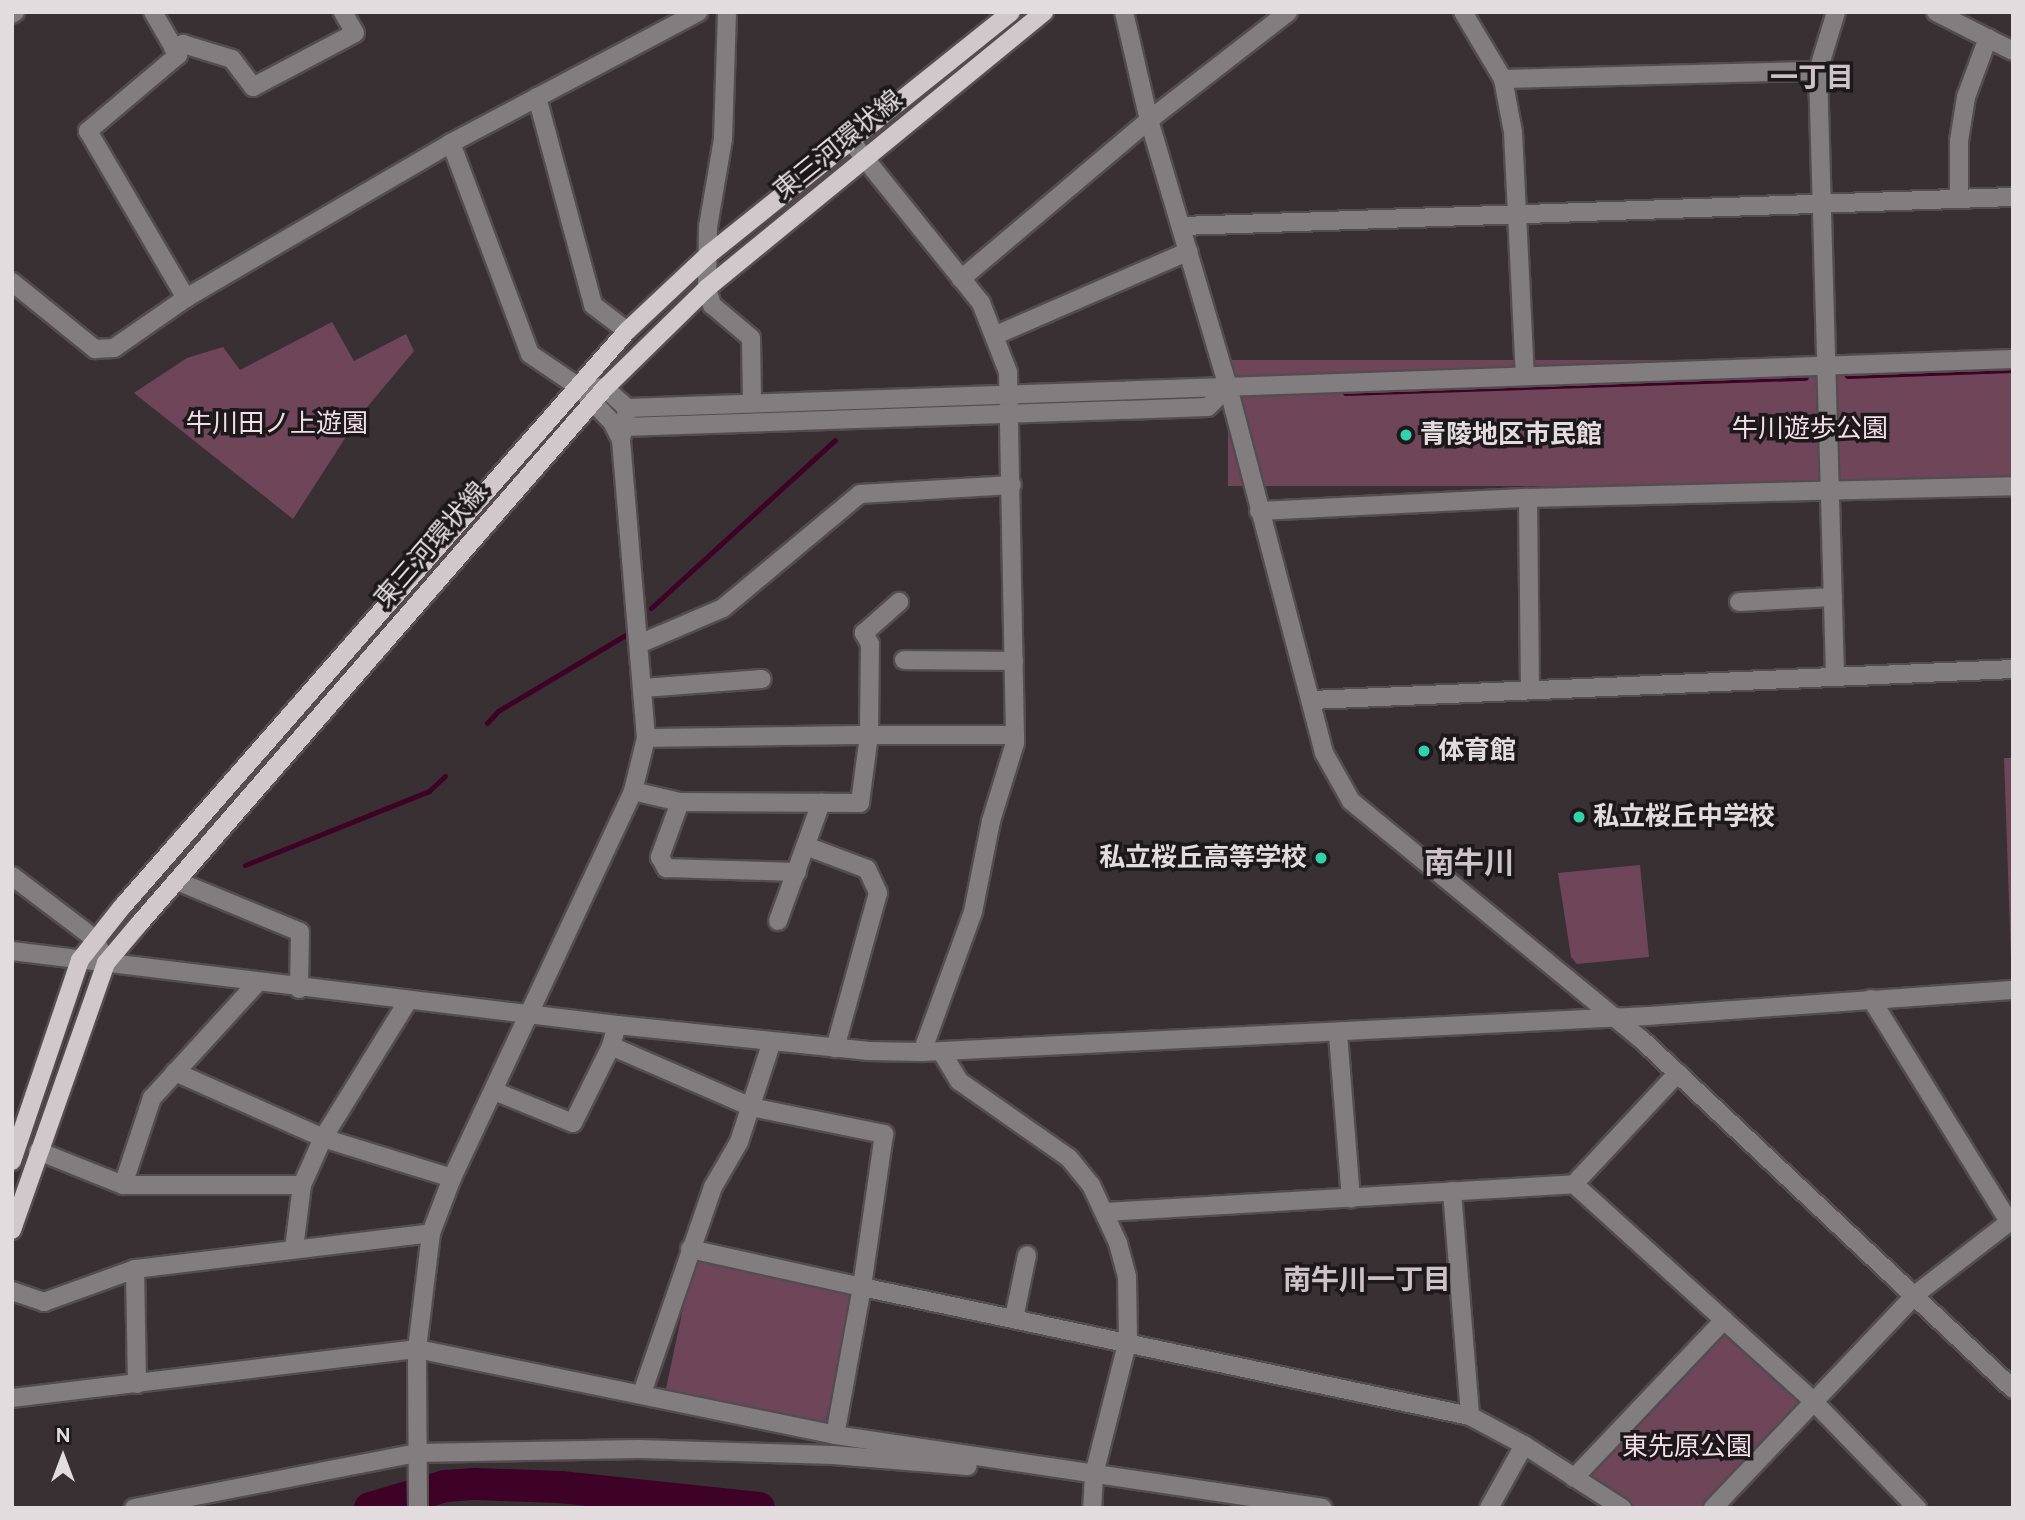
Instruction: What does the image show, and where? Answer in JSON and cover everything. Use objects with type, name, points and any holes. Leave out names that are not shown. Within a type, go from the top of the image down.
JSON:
[{"type":"main road","name":"東三河環状線","points":[[12,1161],[80,960],[95,939],[627,331],[708,256],[1011,12]]},
{"type":"main road","name":"東三河環状線","points":[[12,1230],[106,963],[605,388],[706,288],[863,157],[1044,12]]},
{"type":"street","points":[[153,12],[178,55],[88,131],[187,299]]},
{"type":"street","points":[[173,48],[183,44],[232,59],[253,87],[355,33],[343,12]]},
{"type":"street","points":[[12,282],[95,349],[114,348],[187,299],[451,143],[698,12]]},
{"type":"street","points":[[727,12],[723,139],[708,227],[706,288],[712,305],[751,338],[752,403]]},
{"type":"street","points":[[1124,12],[1149,120],[1228,387],[1324,753],[1351,801],[1615,1017],[1916,1294],[2013,1389]]},
{"type":"street","points":[[961,279],[1149,120],[1288,12]]},
{"type":"street","points":[[1463,12],[1503,79],[1513,132],[1525,374]]},
{"type":"street","points":[[1835,675],[1829,365],[1818,71],[1836,12]]},
{"type":"street","points":[[1936,12],[2013,51]]},
{"type":"street","points":[[1959,197],[1959,141],[1966,97],[1987,38]]},
{"type":"street","points":[[1503,79],[1818,71]]},
{"type":"street","points":[[537,97],[593,305],[627,331]]},
{"type":"street","points":[[850,141],[981,303],[996,335],[1008,372],[1015,735],[973,912],[922,1052]]},
{"type":"street","points":[[451,143],[530,354],[577,386],[623,434]]},
{"type":"street","points":[[1182,226],[2013,197]]},
{"type":"street","points":[[996,335],[1189,251]]},
{"type":"street","points":[[577,386],[605,388],[626,408],[1008,396],[1525,374],[2013,359]]},
{"type":"street","points":[[623,434],[1208,407],[1228,387]]},
{"type":"street","points":[[418,1508],[417,1349],[431,1233],[452,1178],[531,1016],[633,791],[646,738],[623,434],[626,408]]},
{"type":"street","points":[[639,643],[723,608],[860,494],[1012,485]]},
{"type":"street","points":[[1259,511],[1528,498],[2013,486]]},
{"type":"street","points":[[1528,498],[1530,690]]},
{"type":"street","points":[[1740,602],[1833,597]]},
{"type":"street","points":[[633,791],[680,802],[860,803],[869,736],[870,644],[864,633],[899,602]]},
{"type":"street","points":[[904,660],[1014,661]]},
{"type":"street","points":[[1312,700],[2013,669]]},
{"type":"street","points":[[643,688],[762,679]]},
{"type":"street","points":[[646,738],[1015,735]]},
{"type":"street","points":[[680,802],[660,857],[666,868],[797,872]]},
{"type":"street","points":[[778,921],[821,803]]},
{"type":"street","points":[[806,846],[867,869],[878,892],[835,1048]]},
{"type":"street","points":[[12,876],[95,939],[106,963]]},
{"type":"street","points":[[177,881],[300,932],[299,989]]},
{"type":"street","points":[[12,951],[256,984],[531,1016],[835,1048],[922,1052],[1338,1034],[2013,990]]},
{"type":"street","points":[[123,1185],[152,1098],[256,984]]},
{"type":"street","points":[[1713,1508],[1916,1294],[2010,1220],[1871,999]]},
{"type":"street","points":[[294,1249],[302,1185],[323,1138],[408,1001]]},
{"type":"street","points":[[494,1091],[573,1123],[611,1045],[617,1025]]},
{"type":"street","points":[[1338,1034],[1350,1198]]},
{"type":"street","points":[[642,1393],[690,1249],[751,1107],[772,1041]]},
{"type":"street","points":[[611,1045],[751,1107],[884,1134],[862,1287],[835,1435]]},
{"type":"street","points":[[941,1051],[959,1080],[1069,1158],[1106,1212],[1128,1277],[1128,1340],[1093,1479],[1092,1508]]},
{"type":"street","points":[[175,1072],[323,1138],[452,1178]]},
{"type":"street","points":[[1106,1212],[1574,1184],[1678,1073]]},
{"type":"street","points":[[38,1151],[123,1185],[302,1185]]},
{"type":"street","points":[[1574,1184],[1814,1402],[1917,1508]]},
{"type":"street","points":[[1452,1191],[1470,1416]]},
{"type":"street","points":[[12,1291],[44,1302],[135,1269],[431,1233]]},
{"type":"street","points":[[690,1249],[862,1287],[1128,1340],[1470,1416],[1524,1445],[1622,1508]]},
{"type":"street","points":[[1014,1318],[1027,1255]]},
{"type":"street","points":[[135,1269],[136,1384]]},
{"type":"street","points":[[1574,1478],[1724,1320]]},
{"type":"street","points":[[12,1398],[417,1349],[642,1393],[835,1435],[1093,1479]]},
{"type":"street","points":[[1489,1508],[1524,1445]]},
{"type":"street","points":[[134,1508],[416,1458],[639,1449],[834,1455],[1093,1479],[1323,1508]]},
{"type":"green space","name":"牛川田ノ上遊園","points":[[332,322],[354,361],[406,334],[414,351],[358,418],[293,519],[134,393],[187,358],[223,347],[240,370]]},
{"type":"green space","name":"牛川遊歩公園","points":[[1228,360],[2013,360],[2013,486],[1228,486]]},
{"type":"green space","points":[[2004,758],[2013,758],[2013,959],[2011,959]]},
{"type":"green space","points":[[1640,865],[1649,957],[1577,964],[1571,957],[1558,873]]},
{"type":"green space","points":[[694,1257],[853,1291],[825,1426],[665,1392]]},
{"type":"green space","name":"東先原公園","points":[[1724,1320],[1814,1402],[1713,1508],[1622,1508],[1574,1478]]},
{"type":"waterway","points":[[1847,376],[2013,370]]},
{"type":"waterway","points":[[1345,393],[1806,378]]},
{"type":"waterway","points":[[651,608],[835,440]]},
{"type":"waterway","points":[[487,723],[498,711],[624,636]]},
{"type":"waterway","points":[[245,865],[429,791],[445,776]]},
{"type":"waterway","points":[[370,1508],[445,1486],[476,1484],[560,1487],[759,1508]]},
{"type":"place","name":"青陵地区市民館","points":[[1406,435]]},
{"type":"place","name":"体育館","points":[[1424,751]]},
{"type":"place","name":"私立桜丘中学校","points":[[1579,817]]},
{"type":"place","name":"私立桜丘高等学校","points":[[1321,858]]},
{"type":"district","name":"一丁目","points":[[1812,77]]},
{"type":"district","name":"南牛川","points":[[1469,863]]},
{"type":"district","name":"南牛川一丁目","points":[[1367,1279]]}]
